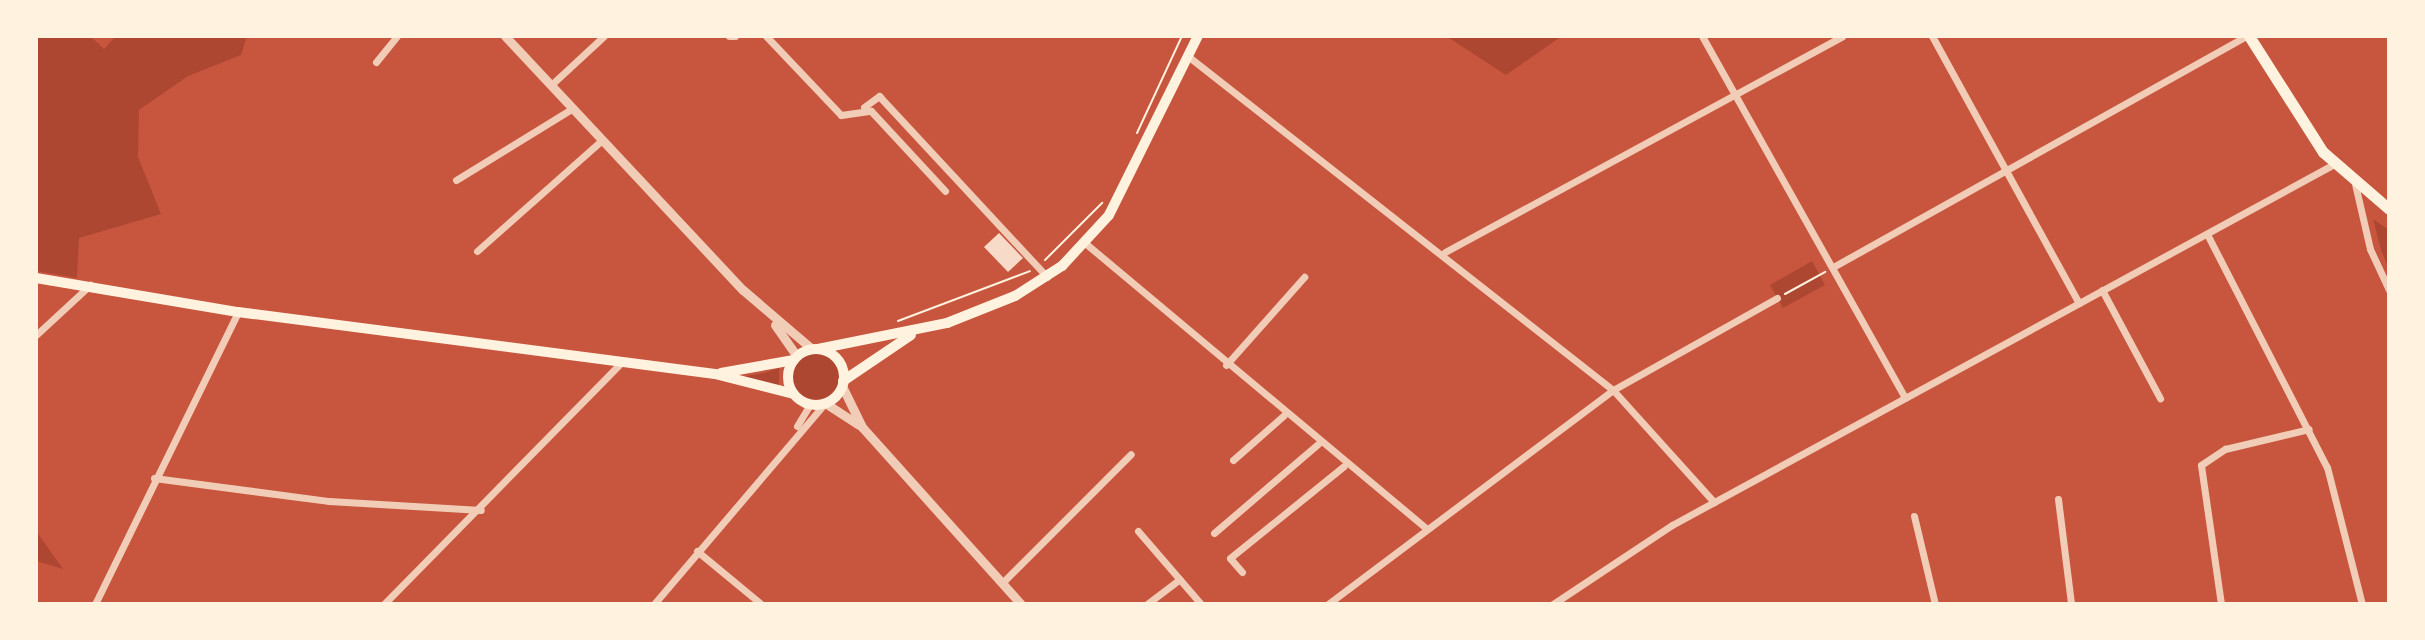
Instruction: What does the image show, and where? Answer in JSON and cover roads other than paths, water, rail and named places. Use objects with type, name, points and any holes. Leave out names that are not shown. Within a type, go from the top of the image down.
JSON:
[{"type":"main road","points":[[36,278],[238,312],[715,374],[794,394],[810,404],[825,403],[843,383],[914,333],[1047,277],[1085,243],[1109,215],[1198,36]]},
{"type":"main road","points":[[2248,36],[2334,164],[2389,209]]},
{"type":"main road","points":[[715,374],[795,358],[815,349],[914,333]]},
{"type":"main road","points":[[815,349],[840,363],[843,383]]},
{"type":"main road","points":[[794,394],[788,377],[795,358]]},
{"type":"street","points":[[376,62],[397,36]]},
{"type":"street","points":[[506,36],[769,316],[815,349]]},
{"type":"street","points":[[551,85],[604,36]]},
{"type":"street","points":[[766,36],[841,115],[864,107],[879,96],[1047,277]]},
{"type":"street","points":[[1702,36],[1737,93],[1905,398]]},
{"type":"street","points":[[1445,252],[1842,36]]},
{"type":"street","points":[[1932,36],[2079,303]]},
{"type":"street","points":[[1833,267],[2248,36]]},
{"type":"street","points":[[1189,57],[1445,252],[1613,390],[1714,502]]},
{"type":"street","points":[[864,107],[945,191]]},
{"type":"street","points":[[456,180],[573,108]]},
{"type":"street","points":[[477,251],[602,140]]},
{"type":"street","points":[[1553,604],[1714,502],[2334,164]]},
{"type":"street","points":[[2355,184],[2370,249],[2389,290]]},
{"type":"street","points":[[2207,234],[2309,429],[2336,492],[2362,604]]},
{"type":"street","points":[[1085,243],[1344,466],[1427,529]]},
{"type":"street","points":[[1226,365],[1304,277]]},
{"type":"street","points":[[36,335],[90,285]]},
{"type":"street","points":[[2102,290],[2160,398]]},
{"type":"street","points":[[1328,604],[1613,390],[1777,298]]},
{"type":"street","points":[[95,604],[154,478],[238,312]]},
{"type":"street","points":[[769,316],[795,358]]},
{"type":"street","points":[[384,604],[481,510],[623,361]]},
{"type":"street","points":[[843,383],[862,427]]},
{"type":"street","points":[[791,435],[825,403],[862,427],[1021,604]]},
{"type":"street","points":[[654,604],[791,435],[810,404]]},
{"type":"street","points":[[1233,460],[1284,415]]},
{"type":"street","points":[[2221,604],[2201,465],[2225,449],[2309,429]]},
{"type":"street","points":[[1214,533],[1318,444]]},
{"type":"street","points":[[1002,583],[1131,454]]},
{"type":"street","points":[[1242,572],[1230,558],[1344,466]]},
{"type":"street","points":[[154,478],[329,501],[481,510]]},
{"type":"street","points":[[2058,499],[2071,604]]},
{"type":"street","points":[[1914,516],[1935,604]]},
{"type":"street","points":[[1138,531],[1201,604]]},
{"type":"street","points":[[697,551],[761,604]]},
{"type":"street","points":[[1147,604],[1180,579]]}]
